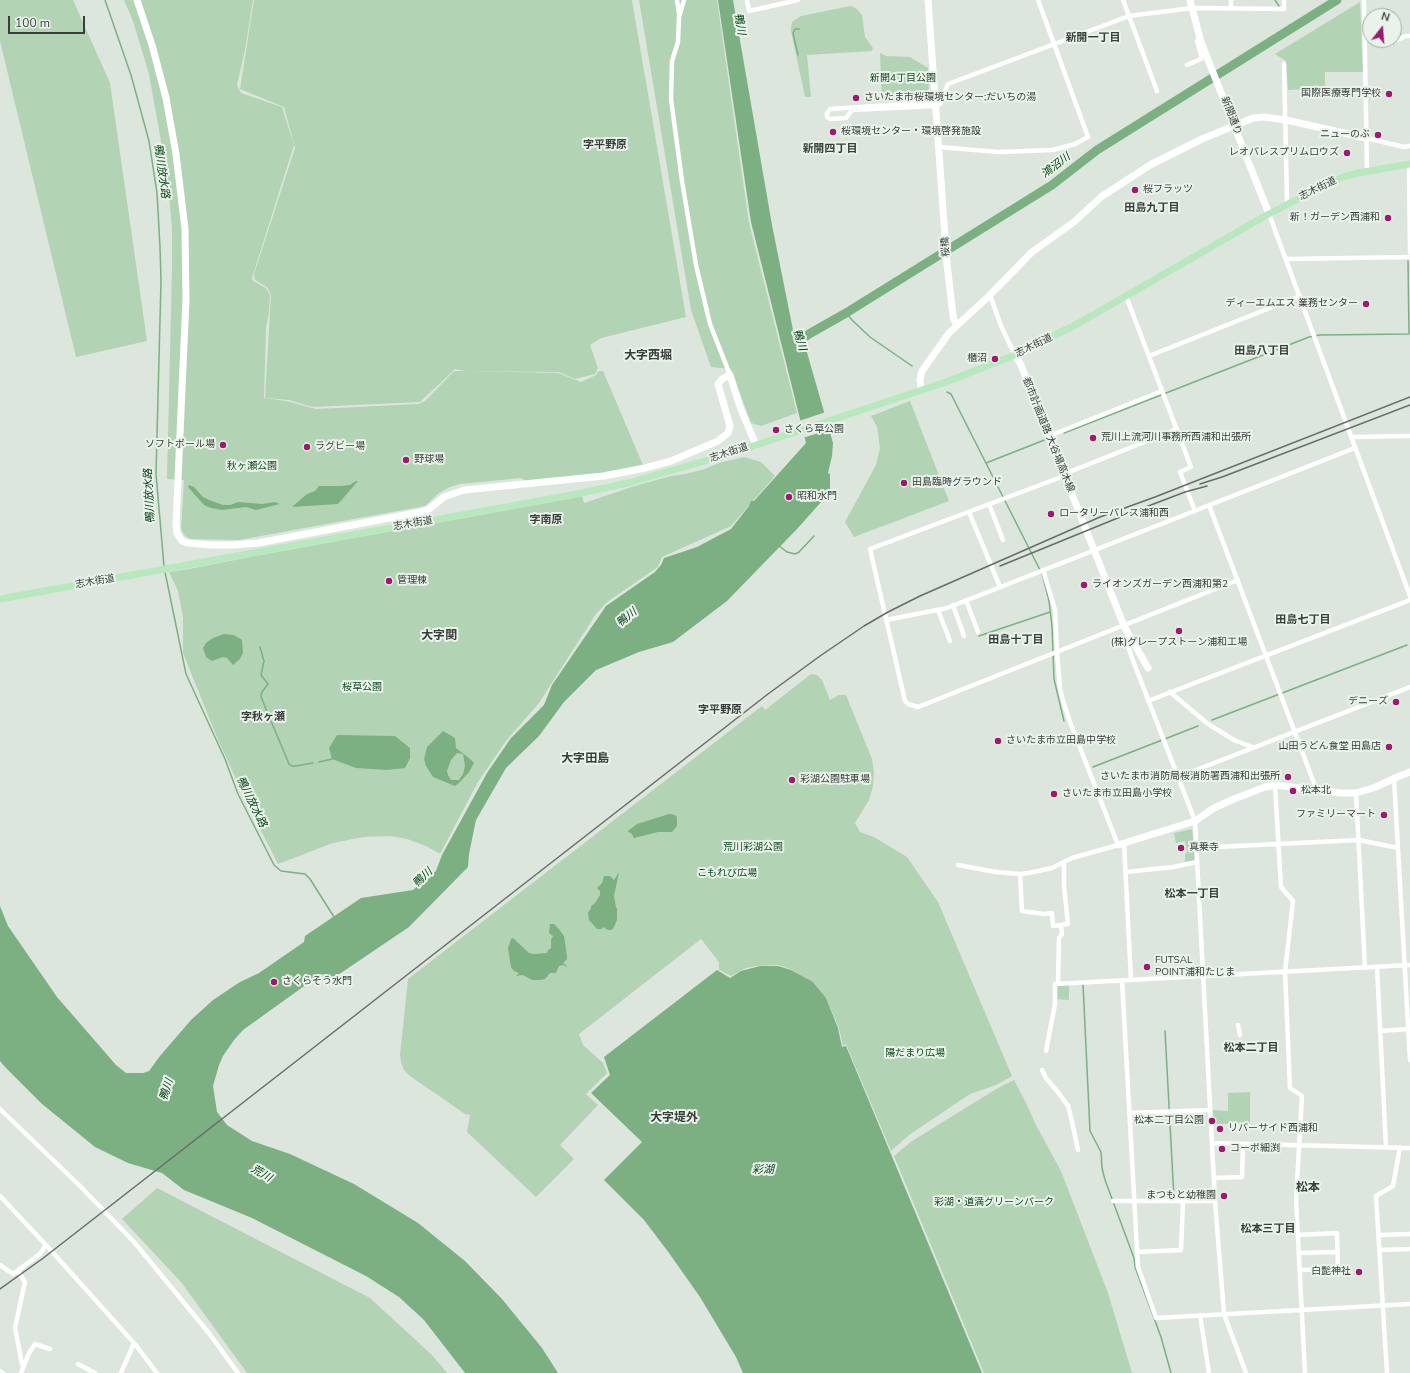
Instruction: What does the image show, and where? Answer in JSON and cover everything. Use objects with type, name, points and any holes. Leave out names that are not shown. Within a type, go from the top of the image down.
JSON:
[{"type":"main road","name":"志木街道","points":[[0,599],[572,495],[628,483],[726,455],[921,389],[946,382],[1015,356],[1079,323],[1313,190],[1338,179],[1367,171],[1409,164]]},
{"type":"street","points":[[137,0],[152,45],[166,98],[176,154],[185,229],[186,299],[176,524],[178,536],[184,542],[232,545],[258,543],[421,512],[433,506],[444,497],[464,490],[604,476],[645,468],[671,460],[718,441],[728,433],[730,426],[719,392],[718,384],[722,379],[730,375]]},
{"type":"street","points":[[677,0],[679,17],[678,42],[672,61],[671,99],[682,181],[695,258],[707,314],[713,333],[730,375],[740,407],[756,445]]},
{"type":"street","points":[[679,17],[684,0]]},
{"type":"street","points":[[747,0],[749,11],[798,0]]},
{"type":"street","name":"桜橋","points":[[928,0],[947,264],[953,315],[957,325]]},
{"type":"street","points":[[938,147],[999,152],[1053,150],[1074,144],[1088,137],[1038,0]]},
{"type":"street","points":[[1123,0],[1157,91]]},
{"type":"street","points":[[1187,65],[1201,59],[1197,41],[1200,37],[1190,0]]},
{"type":"street","points":[[1231,0],[1231,8]]},
{"type":"street","points":[[935,104],[830,109],[827,113],[827,117],[830,119],[846,118],[852,110],[940,104],[948,84],[1129,16],[1192,8],[1284,8],[1284,0]]},
{"type":"street","points":[[1364,2],[1364,8]]},
{"type":"street","name":"新開通り","points":[[1200,37],[1269,214]]},
{"type":"street","points":[[1367,48],[1367,171]]},
{"type":"street","points":[[1284,64],[1288,204]]},
{"type":"street","points":[[921,389],[920,380],[922,371],[949,333],[990,295],[1032,252],[1074,222],[1101,197],[1150,165],[1202,139],[1253,118],[1264,117],[1286,120],[1409,146]]},
{"type":"street","points":[[1409,164],[1410,252]]},
{"type":"street","points":[[1269,214],[1410,596]]},
{"type":"street","points":[[1286,259],[1410,257]]},
{"type":"street","points":[[990,295],[1001,326],[1015,356]]},
{"type":"street","points":[[1126,296],[1192,467],[1180,472],[1195,511]]},
{"type":"street","points":[[1149,356],[1300,296]]},
{"type":"street","name":"都市計画道路 大谷場高木線","points":[[1015,356],[1021,365],[1125,629],[1148,668]]},
{"type":"street","points":[[1050,437],[1163,393]]},
{"type":"street","points":[[1177,429],[1064,475],[870,549],[905,701],[912,706],[918,707],[1056,652],[1125,629],[1238,580]]},
{"type":"street","points":[[1352,437],[1410,436]]},
{"type":"street","points":[[886,620],[938,610],[953,605],[1355,448]]},
{"type":"street","points":[[989,504],[1003,540]]},
{"type":"street","points":[[1209,505],[1317,791]]},
{"type":"street","points":[[969,512],[1000,587]]},
{"type":"street","points":[[1043,570],[1055,610],[1056,652],[1060,688],[1070,722],[1121,844],[1126,872],[1131,980]]},
{"type":"street","points":[[966,600],[978,632]]},
{"type":"street","points":[[1148,701],[1410,600]]},
{"type":"street","points":[[953,605],[964,636]]},
{"type":"street","points":[[938,610],[950,641]]},
{"type":"street","points":[[1125,629],[1127,643],[1132,658],[1195,821],[1215,1201],[1224,1314],[1246,1373]]},
{"type":"street","points":[[1178,777],[1410,687]]},
{"type":"street","points":[[1170,692],[1212,727],[1234,740],[1253,748]]},
{"type":"street","points":[[958,865],[996,872],[1020,874],[1052,868],[1072,858],[1195,821],[1214,808],[1265,787],[1275,785],[1317,791],[1356,793],[1376,787],[1410,772]]},
{"type":"street","points":[[1394,778],[1398,848],[1408,965],[1408,1030],[1410,1060]]},
{"type":"street","points":[[1275,785],[1281,887],[1293,901],[1285,972],[1290,1088],[1302,1096],[1296,1200],[1306,1373]]},
{"type":"street","points":[[1356,793],[1365,968]]},
{"type":"street","points":[[1196,848],[1359,840],[1398,848]]},
{"type":"street","points":[[1020,874],[1022,911],[1044,914],[1052,913],[1053,926],[1068,924],[1064,886],[1064,862]]},
{"type":"street","points":[[1126,872],[1173,867],[1197,862]]},
{"type":"street","points":[[1058,984],[1059,938],[1062,934],[1061,925]]},
{"type":"street","points":[[1046,1051],[1055,1004],[1055,984],[1408,965]]},
{"type":"street","points":[[1377,967],[1386,1147]]},
{"type":"street","points":[[1122,980],[1138,1267],[1156,1318],[1410,1304]]},
{"type":"street","points":[[1238,1025],[1240,1035]]},
{"type":"street","points":[[1380,1031],[1408,1030]]},
{"type":"street","points":[[1042,1070],[1046,1078],[1068,1106],[1072,1117],[1078,1150]]},
{"type":"street","points":[[0,1109],[79,1185],[129,1237],[208,1332],[238,1373]]},
{"type":"street","points":[[1130,1114],[1210,1110]]},
{"type":"street","points":[[1212,1143],[1410,1148]]},
{"type":"street","points":[[1214,1178],[1242,1177],[1243,1144]]},
{"type":"street","points":[[1387,1373],[1376,1196],[1393,1186],[1400,1147]]},
{"type":"street","points":[[0,1196],[46,1245],[134,1344],[157,1373]]},
{"type":"street","points":[[1113,1201],[1215,1201]]},
{"type":"street","points":[[1137,1252],[1181,1250],[1183,1201]]},
{"type":"street","points":[[1298,1235],[1337,1233],[1338,1268],[1300,1270]]},
{"type":"street","points":[[1379,1235],[1410,1234]]},
{"type":"street","points":[[0,1265],[13,1274],[40,1254],[46,1245]]},
{"type":"street","points":[[1380,1250],[1410,1248]]},
{"type":"street","points":[[1299,1253],[1337,1252]]},
{"type":"street","points":[[18,1271],[25,1282],[15,1328],[22,1364],[24,1366]]},
{"type":"street","points":[[1200,1315],[1209,1373]]},
{"type":"street","points":[[21,1373],[29,1353],[35,1344],[50,1349]]},
{"type":"street","points":[[121,1373],[134,1344]]},
{"type":"street","points":[[78,1364],[95,1373]]},
{"type":"green space","points":[[0,0],[73,0],[110,83],[147,341],[76,357],[0,41]]},
{"type":"green space","name":"秋ヶ瀬公園","points":[[124,0],[253,0],[245,50],[237,85],[241,93],[282,107],[294,145],[252,278],[253,281],[266,288],[270,295],[269,313],[266,327],[264,398],[286,401],[316,409],[418,404],[425,401],[453,372],[456,371],[558,373],[581,382],[596,375],[599,371],[603,371],[643,465],[600,473],[526,481],[521,478],[460,484],[439,493],[425,506],[239,540],[191,539],[185,536],[181,529],[184,480],[167,479],[172,228],[167,175],[149,74],[133,21]]},
{"type":"green space","points":[[254,0],[632,0],[686,317],[601,338],[590,345],[598,368],[595,374],[575,379],[559,372],[465,371],[455,369],[420,402],[313,407],[289,400],[265,398],[271,295],[267,287],[255,280],[254,274],[295,148],[284,107],[240,89]]},
{"type":"green space","points":[[639,0],[717,0],[749,223],[797,413],[761,426],[751,423],[731,369],[711,367],[691,310]]},
{"type":"green space","points":[[1360,2],[1363,72],[1325,72],[1325,88],[1288,90],[1286,61],[1275,54]]},
{"type":"green space","points":[[850,6],[856,8],[862,15],[865,37],[873,48],[872,51],[807,55],[811,97],[805,97],[791,31],[792,22],[801,16]]},
{"type":"green space","name":"新開4丁目公園","points":[[880,53],[886,56],[910,57],[928,68],[929,100],[882,101]]},
{"type":"green space","name":"田島臨時グラウンド","points":[[910,401],[949,501],[854,537],[845,522],[876,465],[880,448],[877,427],[871,416]]},
{"type":"green space","name":"桜草公園","points":[[744,457],[761,462],[775,476],[731,526],[662,557],[658,567],[607,602],[596,614],[539,703],[506,741],[478,782],[440,854],[426,846],[407,839],[390,836],[363,837],[333,843],[278,864],[250,809],[218,740],[183,653],[183,617],[178,591],[169,572],[582,496],[584,503],[638,485],[671,476],[702,470],[719,463]]},
{"type":"green space","name":"荒川彩湖公園","points":[[811,674],[817,675],[822,680],[830,700],[839,695],[846,695],[872,759],[874,773],[873,786],[869,800],[855,823],[860,832],[874,837],[907,857],[938,902],[1012,1076],[996,1085],[970,1094],[909,1135],[891,1151],[846,1044],[843,1046],[839,1028],[826,998],[814,983],[790,969],[778,965],[746,968],[731,976],[719,970],[719,962],[701,939],[579,1034],[583,1045],[603,1063],[607,1073],[586,1094],[598,1105],[560,1145],[574,1159],[536,1197],[467,1132],[470,1115],[465,1114],[410,1076],[404,1070],[400,1055],[408,979],[762,706],[765,710]]},
{"type":"green space","points":[[1192,829],[1195,858],[1194,861],[1185,862],[1185,854],[1187,853],[1185,841],[1176,843],[1174,833]]},
{"type":"green space","points":[[1069,984],[1069,1000],[1055,999],[1056,985]]},
{"type":"green space","name":"彩湖・道満グリーンパーク","points":[[1014,1080],[1061,1171],[1108,1293],[1132,1373],[984,1373],[894,1156],[912,1141],[998,1088]]},
{"type":"green space","points":[[1250,1092],[1250,1123],[1213,1124],[1212,1110],[1228,1111],[1228,1093]]},
{"type":"green space","points":[[157,1188],[370,1298],[432,1355],[447,1373],[247,1373],[181,1282],[122,1219]]},
{"type":"water","points":[[718,0],[733,0],[772,225],[793,330],[806,349],[833,443],[828,473],[830,474],[830,492],[797,529],[727,601],[673,642],[639,652],[596,670],[564,702],[539,736],[506,768],[476,820],[468,867],[409,927],[332,979],[321,974],[243,1030],[223,1056],[213,1086],[217,1112],[227,1125],[252,1141],[290,1154],[354,1184],[418,1223],[465,1261],[502,1299],[542,1348],[558,1373],[465,1373],[424,1320],[399,1297],[366,1276],[252,1218],[184,1190],[162,1173],[128,1163],[95,1147],[42,1104],[5,1067],[0,1061],[0,906],[8,926],[57,997],[116,1065],[126,1073],[143,1073],[149,1071],[191,1020],[213,1000],[240,982],[259,973],[304,942],[305,936],[361,898],[413,890],[436,871],[442,855],[487,773],[511,738],[544,705],[552,685],[606,606],[655,572],[661,565],[664,558],[697,547],[731,529],[749,506],[751,501],[754,501],[806,443],[751,222]]},
{"type":"water","points":[[358,481],[338,504],[292,507],[307,494],[315,491],[319,486],[350,485]]},
{"type":"water","points":[[189,485],[194,487],[203,497],[223,505],[230,505],[238,502],[262,504],[275,502],[280,504],[256,510],[246,507],[222,510],[211,508],[204,505],[188,487]]},
{"type":"water","points":[[224,634],[234,635],[242,640],[243,653],[240,659],[233,665],[227,658],[223,657],[212,661],[206,657],[203,648],[206,643],[213,638]]},
{"type":"water","points":[[443,731],[455,738],[456,748],[474,763],[469,772],[455,786],[433,777],[426,766],[424,759],[427,747]],"holes":[[[457,753],[463,754],[465,766],[463,774],[459,780],[451,780],[447,771],[451,760]]]},
{"type":"water","points":[[337,735],[395,736],[410,748],[410,758],[405,768],[387,770],[356,768],[332,759],[329,748]]},
{"type":"water","points":[[669,814],[677,817],[677,826],[672,832],[658,832],[634,838],[631,833],[628,832],[637,824]]},
{"type":"water","points":[[619,872],[614,896],[617,909],[617,920],[613,929],[611,930],[603,927],[602,929],[597,929],[589,920],[588,913],[591,906],[600,895],[600,891],[597,888],[602,883],[604,876],[610,876],[614,880]]},
{"type":"water","points":[[550,924],[554,924],[564,936],[567,959],[563,963],[567,967],[563,965],[559,966],[556,973],[550,973],[545,979],[541,980],[532,980],[523,975],[516,976],[519,973],[514,971],[511,967],[508,948],[511,939],[513,938],[529,953],[547,953],[551,948],[551,940],[553,936],[549,933]]},
{"type":"water","name":"彩湖","points":[[760,966],[778,966],[791,970],[813,982],[826,998],[838,1028],[842,1047],[846,1046],[982,1373],[743,1373],[736,1357],[700,1297],[669,1253],[644,1220],[604,1180],[642,1142],[591,1093],[610,1075],[604,1057],[717,970],[730,978],[741,971]]},
{"type":"pier","points":[[826,412],[831,429],[803,438],[799,421]]},
{"type":"waterway","name":"鴨川放水路","points":[[105,0],[131,75],[149,141],[157,193],[161,281],[156,474],[164,566]]},
{"type":"waterway","points":[[1275,0],[1279,6]]},
{"type":"waterway","name":"鴻沼川","points":[[792,347],[809,334],[846,313],[1052,185],[1097,150],[1337,0]]},
{"type":"waterway","points":[[798,55],[793,33],[795,29],[799,29]]},
{"type":"waterway","points":[[1064,433],[1309,337],[1320,335],[1409,334],[1408,261]]},
{"type":"waterway","points":[[846,313],[870,337],[912,366]]},
{"type":"waterway","points":[[947,392],[951,394],[1040,570]]},
{"type":"waterway","points":[[986,463],[1047,439]]},
{"type":"waterway","points":[[779,546],[787,552],[795,554],[799,552],[814,536]]},
{"type":"waterway","name":"鴨川放水路","points":[[165,572],[186,674],[225,759],[238,794],[274,865],[281,871],[305,874],[310,879],[334,917]]},
{"type":"waterway","points":[[1042,573],[1049,601],[1052,626],[1054,679],[1064,721]]},
{"type":"waterway","points":[[979,636],[1050,612]]},
{"type":"waterway","points":[[1212,720],[1407,645]]},
{"type":"waterway","points":[[260,647],[264,661],[261,675],[268,684],[261,696],[267,712]]},
{"type":"waterway","points":[[271,721],[289,764],[296,766],[313,763]]},
{"type":"waterway","points":[[1093,767],[1198,726]]},
{"type":"waterway","points":[[319,762],[332,759]]},
{"type":"waterway","points":[[1083,984],[1090,1131],[1101,1152],[1102,1168],[1105,1180],[1134,1258],[1135,1267],[1161,1337],[1171,1373]]},
{"type":"waterway","points":[[1165,1031],[1174,1199]]},
{"type":"railway","points":[[0,1289],[42,1259],[768,694],[864,626],[920,596],[1100,517],[1155,497],[1410,397]]},
{"type":"railway","points":[[1200,484],[1410,405]]},
{"type":"railway","points":[[1000,566],[1130,513],[1185,492],[1207,486]]},
{"type":"place","name":"国際医療専門学校","points":[[1389,94]]},
{"type":"place","name":"さいたま市桜環境センター;だいちの湯","points":[[856,98]]},
{"type":"place","name":"桜環境センター・環境啓発施設","points":[[833,132]]},
{"type":"place","name":"ニューのぶ","points":[[1378,135]]},
{"type":"place","name":"レオパレスプリムロウズ","points":[[1347,153]]},
{"type":"place","name":"桜フラッツ","points":[[1135,190]]},
{"type":"place","name":"新！ガーデン西浦和","points":[[1388,218]]},
{"type":"place","name":"ディーエムエス 業務センター","points":[[1366,304]]},
{"type":"place","name":"櫃沼","points":[[995,359]]},
{"type":"place","name":"さくら草公園","points":[[776,430]]},
{"type":"place","name":"荒川上流河川事務所西浦和出張所","points":[[1093,438]]},
{"type":"place","name":"ソフトボール場","points":[[223,445]]},
{"type":"place","name":"ラグビー場","points":[[307,447]]},
{"type":"place","name":"野球場","points":[[406,460]]},
{"type":"place","name":"田島臨時グラウンド","points":[[904,483]]},
{"type":"place","name":"昭和水門","points":[[789,497]]},
{"type":"place","name":"ロータリーパレス浦和西","points":[[1051,514]]},
{"type":"place","name":"管理棟","points":[[389,581]]},
{"type":"place","name":"ライオンズガーデン西浦和第2","points":[[1084,585]]},
{"type":"place","name":"(株)グレープストーン浦和工場","points":[[1179,631]]},
{"type":"place","name":"デニーズ","points":[[1396,702]]},
{"type":"place","name":"さいたま市立田島中学校","points":[[998,741]]},
{"type":"place","name":"山田うどん食堂 田島店","points":[[1389,747]]},
{"type":"place","name":"さいたま市消防局桜消防署西浦和出張所","points":[[1288,777]]},
{"type":"place","name":"彩湖公園駐車場","points":[[792,780]]},
{"type":"place","name":"松本北","points":[[1293,791]]},
{"type":"place","name":"さいたま市立田島小学校","points":[[1054,794]]},
{"type":"place","name":"ファミリーマート","points":[[1384,815]]},
{"type":"place","name":"真乗寺","points":[[1181,848]]},
{"type":"place","name":"FUTSAL POINT浦和たじま","points":[[1147,967]]},
{"type":"place","name":"さくらそう水門","points":[[274,982]]},
{"type":"place","name":"松本二丁目公園","points":[[1212,1121]]},
{"type":"place","name":"リバーサイド西浦和","points":[[1220,1129]]},
{"type":"place","name":"コーポ細渕","points":[[1222,1149]]},
{"type":"place","name":"まつもと幼稚園","points":[[1224,1196]]},
{"type":"place","name":"白髭神社","points":[[1359,1272]]},
{"type":"district","name":"新開一丁目","points":[[1093,38]]},
{"type":"district","name":"字平野原","points":[[605,145]]},
{"type":"district","name":"新開四丁目","points":[[830,149]]},
{"type":"district","name":"田島九丁目","points":[[1152,208]]},
{"type":"district","name":"田島八丁目","points":[[1262,351]]},
{"type":"district","name":"大字西堀","points":[[648,356]]},
{"type":"district","name":"字南原","points":[[546,520]]},
{"type":"district","name":"田島七丁目","points":[[1303,620]]},
{"type":"district","name":"大字関","points":[[439,636]]},
{"type":"district","name":"田島十丁目","points":[[1016,640]]},
{"type":"district","name":"字平野原","points":[[720,710]]},
{"type":"district","name":"字秋ヶ瀬","points":[[263,717]]},
{"type":"district","name":"大字田島","points":[[585,759]]},
{"type":"district","name":"松本一丁目","points":[[1192,894]]},
{"type":"district","name":"松本二丁目","points":[[1251,1048]]},
{"type":"district","name":"大字堤外","points":[[674,1118]]},
{"type":"district","name":"松本","points":[[1308,1188]]},
{"type":"district","name":"松本三丁目","points":[[1268,1229]]},
{"type":"water label","name":"鴨川","points":[[739,24]]},
{"type":"water label","name":"鴨川","points":[[799,340]]},
{"type":"water label","name":"鴨川","points":[[627,618]]},
{"type":"water label","name":"鴨川","points":[[423,878]]},
{"type":"water label","name":"鴨川","points":[[167,1090]]},
{"type":"water label","name":"荒川","points":[[261,1174]]},
{"type":"park label","name":"こもれび広場","points":[[727,874]]},
{"type":"park label","name":"陽だまり広場","points":[[915,1054]]}]
